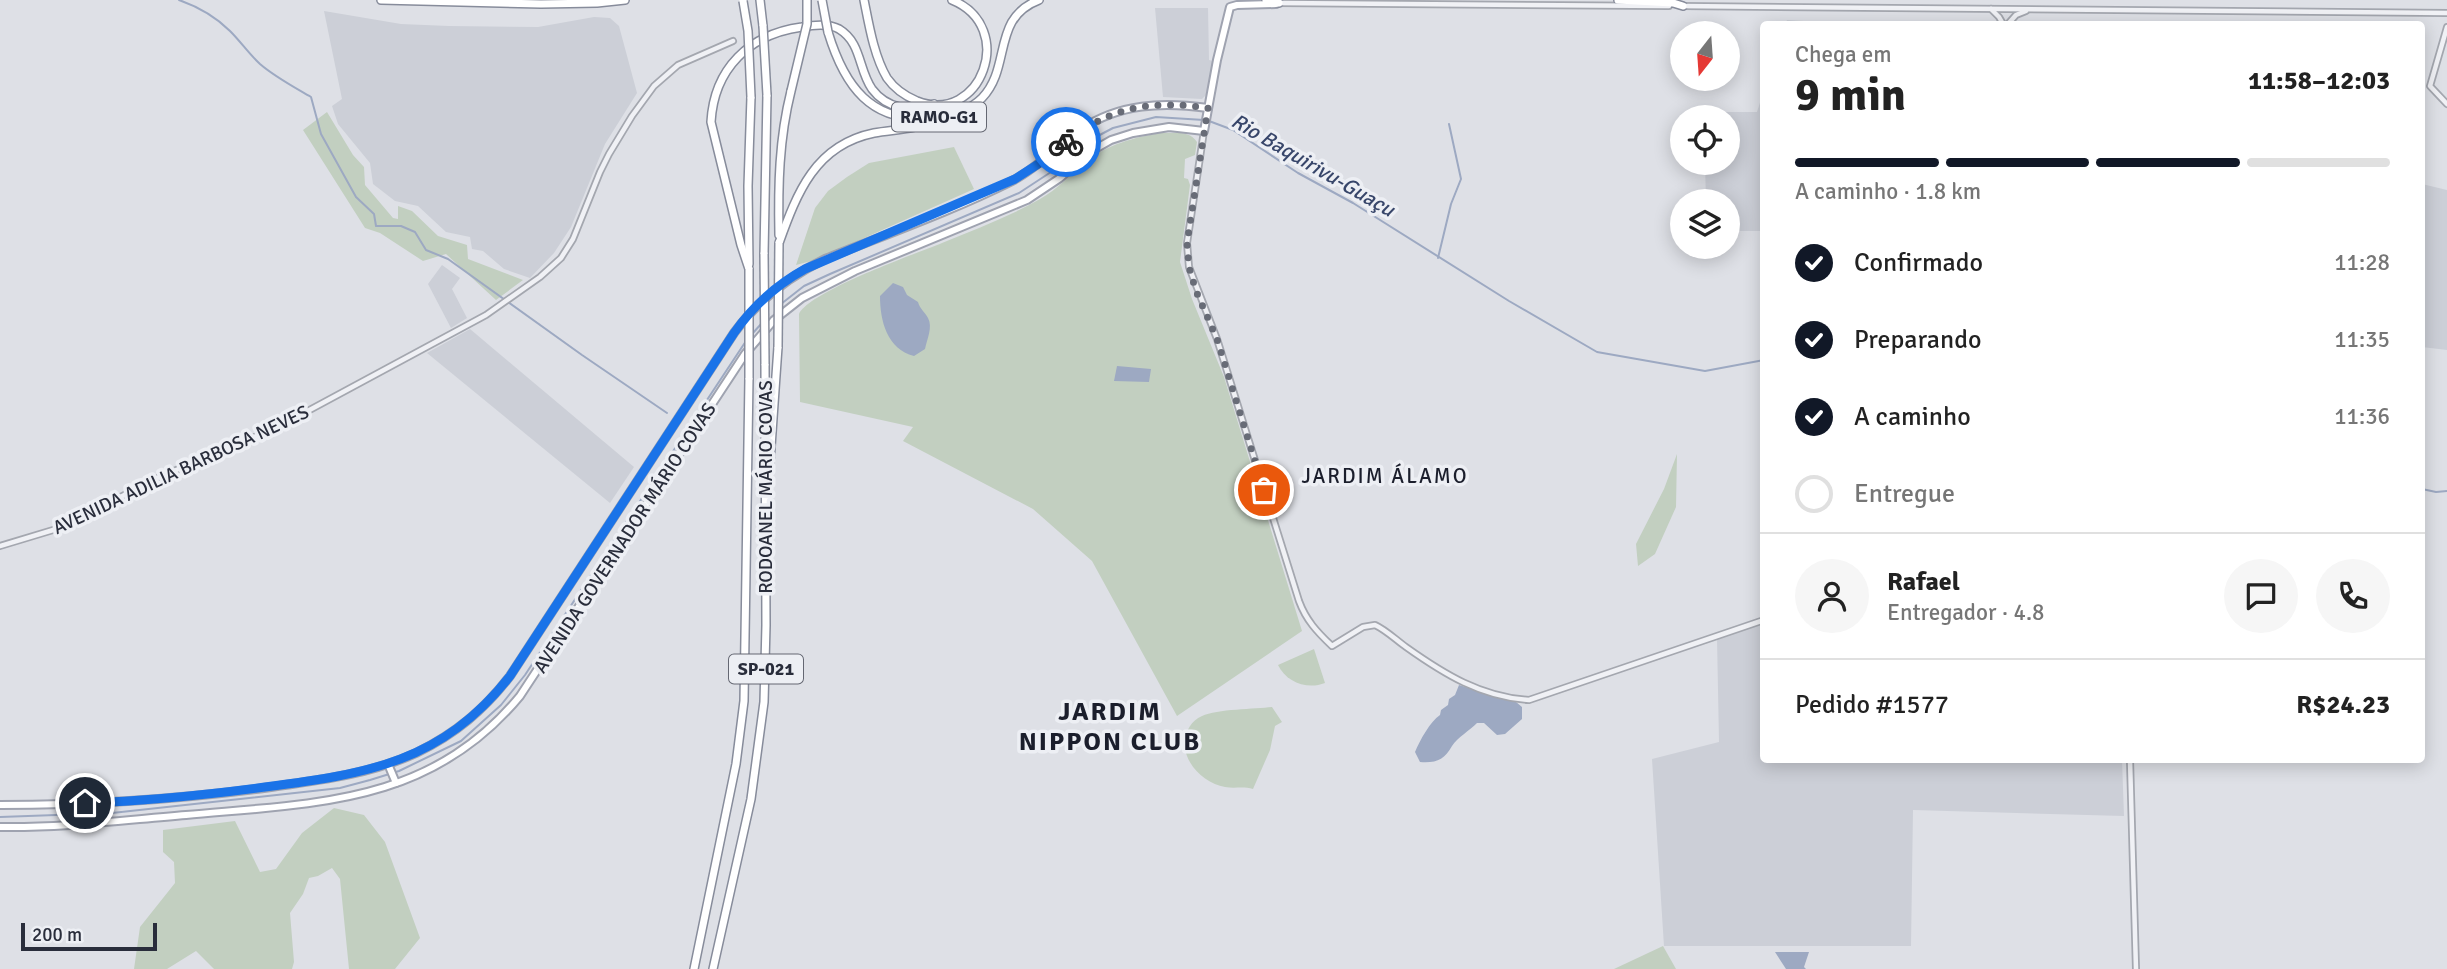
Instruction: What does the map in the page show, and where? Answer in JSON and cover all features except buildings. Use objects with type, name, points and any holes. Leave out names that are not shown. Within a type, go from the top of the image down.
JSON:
[{"type":"highway","points":[[381,0],[516,4],[625,0]]},
{"type":"highway","name":"RODOANEL MÁRIO COVAS","points":[[694,969],[736,764],[744,701],[751,97],[748,31],[743,0]]},
{"type":"highway","name":"RODOANEL MÁRIO COVAS","points":[[713,969],[751,799],[761,735],[766,668],[764,254],[767,95],[760,0]]},
{"type":"highway","points":[[767,475],[772,451],[778,347],[778,174],[781,136],[807,24],[807,0]]},
{"type":"highway","name":"RAMO-G1","points":[[822,0],[836,58],[848,80],[867,101],[903,117],[941,117],[959,113],[982,98],[998,70],[1010,22],[1026,6],[1039,0]]},
{"type":"highway","points":[[863,0],[881,63],[890,81],[912,99],[934,104]]},
{"type":"highway","points":[[749,269],[711,122],[716,87],[735,59],[756,43],[783,32],[813,26],[831,26],[848,37],[860,57],[872,88],[884,99],[907,110],[926,108],[961,97],[972,89],[981,76],[987,57],[982,26],[968,9],[952,0]]},
{"type":"highway","points":[[1266,0],[1279,3]]},
{"type":"highway","points":[[1618,0],[1673,2],[1683,6]]},
{"type":"highway","points":[[779,243],[794,200],[803,184],[825,159],[848,142],[861,137],[925,126],[941,117]]},
{"type":"main road","points":[[1204,128],[1230,7],[1279,3]]},
{"type":"main road","name":"AVENIDA GOVERNADOR MÁRIO COVAS","points":[[0,805],[109,802],[217,793],[339,777],[389,767],[455,731],[497,692],[539,633],[734,333],[753,309],[776,288],[825,259],[1015,179],[1046,159],[1080,131],[1104,117],[1152,104],[1207,111]]},
{"type":"main road","name":"AVENIDA GOVERNADOR MÁRIO COVAS","points":[[0,827],[102,822],[303,804],[358,795],[429,770],[452,758],[502,717],[537,672],[739,363],[783,312],[832,282],[1027,200],[1060,178],[1090,152],[1111,140],[1169,127],[1204,128]]},
{"type":"main road","points":[[389,767],[396,781]]},
{"type":"street","points":[[1279,3],[2447,13]]},
{"type":"street","points":[[1990,9],[2003,21]]},
{"type":"street","points":[[2009,21],[2028,10]]},
{"type":"street","points":[[2447,27],[2430,86],[2447,104]]},
{"type":"street","name":"AVENIDA ADILIA BARBOSA NEVES","points":[[0,546],[63,527],[155,479],[278,427],[458,332],[502,303],[552,268],[567,248],[609,154],[654,86],[678,65],[733,41]]},
{"type":"street","points":[[1204,128],[1187,243],[1189,267],[1196,291],[1217,339],[1301,608],[1315,630],[1332,646],[1363,627],[1375,625],[1460,683],[1512,698],[1529,700],[1760,621]]},
{"type":"street","points":[[2130,763],[2136,969]]},
{"type":"shaded area","points":[[1155,8],[1208,8],[1209,60],[1213,61],[1206,95],[1202,99],[1163,97]]},
{"type":"shaded area","points":[[324,11],[401,24],[538,27],[594,17],[610,18],[619,26],[637,93],[605,144],[571,227],[554,253],[530,278],[504,269],[483,251],[472,249],[470,237],[446,232],[418,206],[395,201],[373,184],[370,163],[338,124],[332,106],[342,99]]},
{"type":"shaded area","points":[[1760,103],[1760,231],[1740,231],[1740,189],[1706,189],[1705,175],[1740,175],[1740,112],[1757,112]]},
{"type":"shaded area","points":[[2425,185],[2447,190],[2447,350],[2425,347]]},
{"type":"shaded area","points":[[442,265],[460,278],[452,289],[467,318],[451,328],[428,284]]},
{"type":"shaded area","points":[[470,329],[634,467],[610,503],[427,353]]},
{"type":"shaded area","points":[[1760,623],[1760,763],[2122,763],[2124,816],[1913,810],[1911,946],[1664,946],[1652,759],[1719,742],[1717,638]]},
{"type":"green space","points":[[327,112],[353,155],[364,167],[365,185],[393,218],[398,219],[398,206],[412,211],[438,236],[467,245],[468,259],[523,280],[496,300],[446,254],[423,261],[380,233],[365,228],[303,130]]},
{"type":"green space","points":[[1160,133],[1186,134],[1197,142],[1195,155],[1185,159],[1184,178],[1188,179],[1190,185],[1180,262],[1224,377],[1302,631],[1177,716],[1092,561],[1033,509],[903,441],[913,427],[800,402],[799,314],[807,305],[842,284],[992,222],[1040,199],[1094,156],[1112,146]]},
{"type":"green space","points":[[954,147],[974,189],[815,260],[796,265],[815,208],[828,191],[869,163]]},
{"type":"green space","points":[[1677,454],[1676,507],[1655,554],[1638,566],[1636,544],[1664,489]]},
{"type":"green space","points":[[1314,649],[1325,683],[1311,686],[1298,683],[1286,676],[1278,665]]},
{"type":"green space","points":[[1272,707],[1282,722],[1275,726],[1270,750],[1253,789],[1217,785],[1203,777],[1192,765],[1185,750],[1190,726],[1195,720],[1217,712]]},
{"type":"green space","points":[[334,808],[364,815],[385,842],[420,938],[395,969],[349,969],[340,879],[332,868],[309,878],[303,894],[290,913],[294,962],[292,969],[214,969],[196,951],[167,969],[134,969],[140,927],[175,883],[174,862],[163,852],[163,830],[235,821],[260,872],[276,869],[302,833]]},
{"type":"green space","points":[[1663,946],[1676,969],[1614,969]]},
{"type":"water","points":[[893,283],[903,287],[907,295],[918,302],[929,322],[925,349],[914,356],[891,341],[884,324],[880,296]]},
{"type":"water","points":[[1117,366],[1151,369],[1149,382],[1114,381]]},
{"type":"water","points":[[1459,685],[1516,702],[1522,707],[1522,719],[1505,734],[1497,735],[1484,723],[1477,723],[1457,740],[1446,755],[1435,761],[1420,762],[1415,752],[1420,742],[1441,710],[1448,705],[1449,699],[1455,695]]},
{"type":"water","points":[[1775,952],[1809,952],[1804,967],[1806,969],[1786,969]]},
{"type":"waterway","points":[[179,0],[219,21],[260,64],[311,97],[321,134],[356,197],[374,214],[376,226],[401,226],[415,232],[426,250],[448,259],[667,413]]},
{"type":"waterway","name":"Rio Baquirivu-Guaçu","points":[[781,304],[804,286],[1019,193],[1094,138],[1113,128],[1156,117],[1204,120]]},
{"type":"waterway","name":"Rio Baquirivu-Guaçu","points":[[1209,121],[1233,130],[1298,173],[1353,203],[1509,301],[1597,352],[1705,371],[1760,361]]},
{"type":"waterway","points":[[1438,258],[1451,204],[1461,179],[1449,124]]},
{"type":"waterway","name":"Rio Baquirivu-Guaçu","points":[[752,334],[762,323]]},
{"type":"waterway","name":"Rio Baquirivu-Guaçu","points":[[0,817],[112,813],[340,788],[399,771],[461,741],[501,705],[525,675],[746,341]]},
{"type":"waterway","name":"Rio Baquirivu-Guaçu","points":[[2425,490],[2447,491]]},
{"type":"way so far","points":[[1066,142],[1094,122],[1113,113],[1137,107],[1167,104],[1208,108],[1187,243],[1189,267],[1196,291],[1217,339],[1264,490]]},
{"type":"district","name":"JARDIM ÁLAMO","points":[[1385,476]]},
{"type":"district","name":"JARDIM NIPPON CLUB","points":[[1110,727]]},
{"type":"route","points":[[85,803],[217,793],[339,777],[401,759],[455,731],[483,708],[510,676],[734,333],[760,302],[795,275],[825,259],[1015,179],[1066,142]]}]
